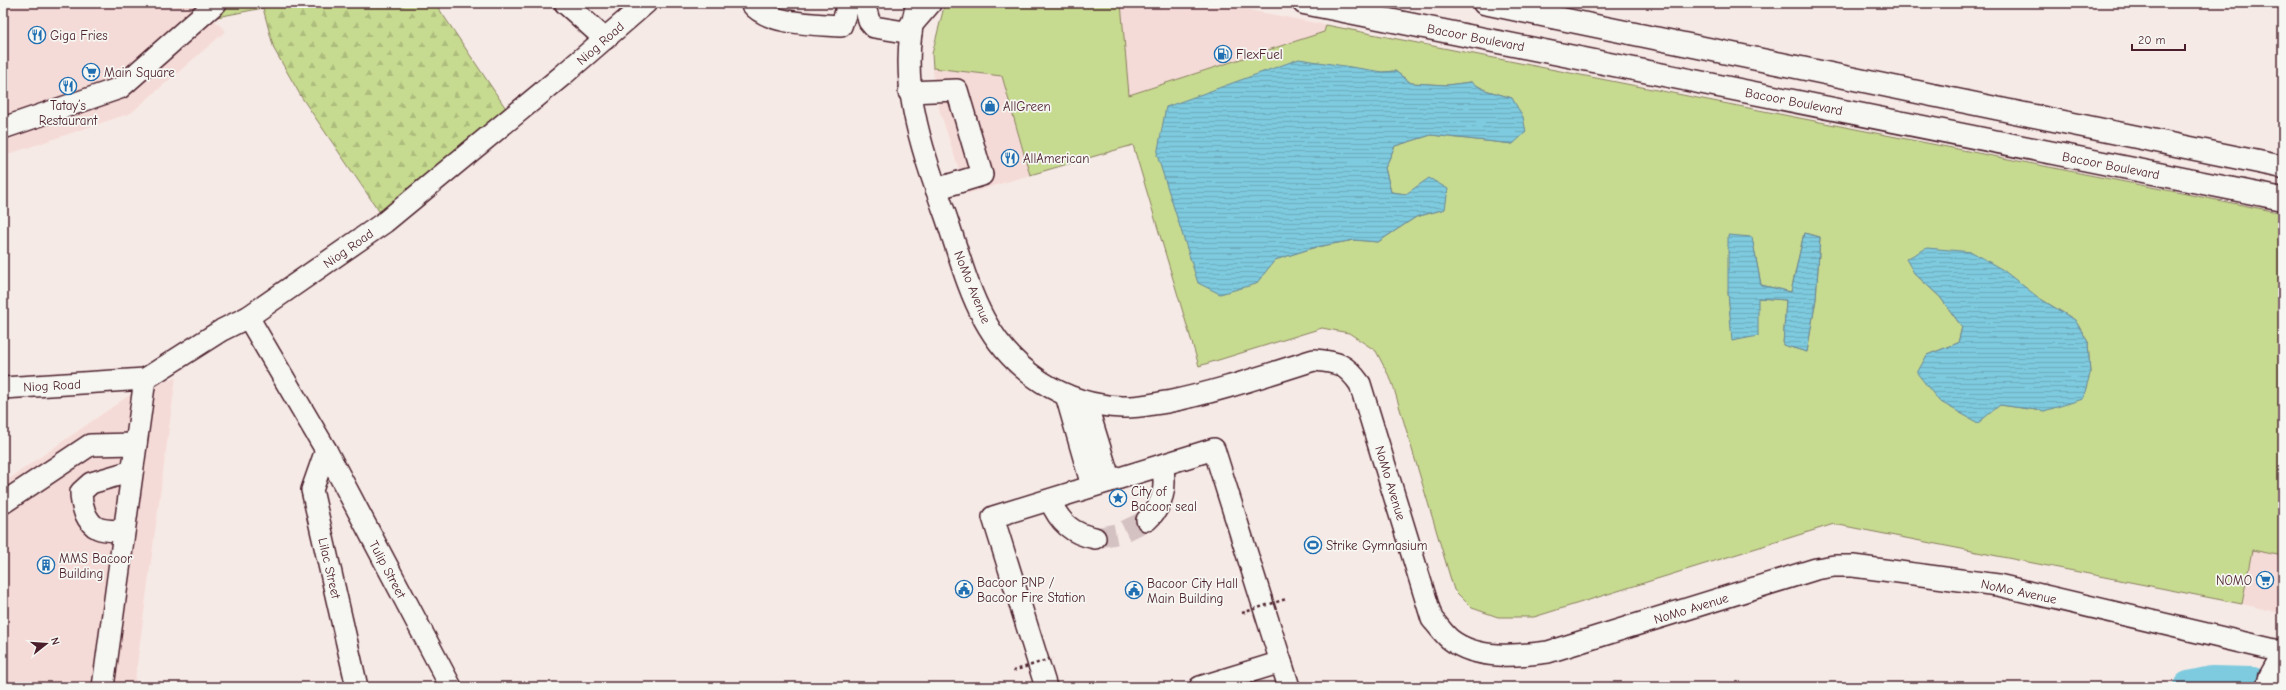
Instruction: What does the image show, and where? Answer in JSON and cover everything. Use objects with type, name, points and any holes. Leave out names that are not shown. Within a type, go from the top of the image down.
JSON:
[{"type":"main road","points":[[910,3],[911,29]]},
{"type":"main road","points":[[911,29],[930,3]]},
{"type":"main road","name":"Bacoor Boulevard","points":[[1304,3],[2283,200]]},
{"type":"main road","points":[[1484,3],[2283,167]]},
{"type":"street","points":[[3,128],[120,88],[216,3]]},
{"type":"street","points":[[565,3],[605,39]]},
{"type":"street","name":"Niog Road","points":[[3,388],[145,379],[222,330],[248,317],[385,222],[605,39],[646,3]]},
{"type":"street","points":[[751,3],[756,9],[770,17],[811,24],[842,26],[848,3]]},
{"type":"street","points":[[864,3],[869,21],[874,27],[911,29]]},
{"type":"street","name":"NoMo Avenue","points":[[917,3],[911,29],[908,61],[909,92],[936,189],[972,292],[984,318],[997,340],[1027,372],[1046,385],[1086,403],[1123,408],[1154,404],[1216,390],[1314,360],[1336,362],[1351,371],[1360,384],[1432,619],[1450,640],[1476,652],[1511,657],[1548,652],[1816,569],[1834,566],[1853,566],[1998,585],[2283,652]]},
{"type":"street","points":[[909,92],[957,90],[982,175],[936,189]]},
{"type":"street","name":"Tulip Street","points":[[248,317],[326,450],[451,687]]},
{"type":"street","points":[[103,687],[145,379]]},
{"type":"street","points":[[1066,395],[1101,484]]},
{"type":"street","points":[[1086,403],[1101,484]]},
{"type":"street","points":[[3,503],[90,445],[136,444]]},
{"type":"street","points":[[1046,687],[1045,648],[993,517],[1214,449],[1289,687]]},
{"type":"street","name":"Lilac Street","points":[[326,450],[312,490],[357,687]]},
{"type":"street","points":[[1147,520],[1155,512],[1163,493],[1162,465]]},
{"type":"street","points":[[124,531],[100,530],[90,524],[81,502],[81,492],[91,483],[132,471]]},
{"type":"street","points":[[1050,500],[1064,525],[1081,535],[1095,538]]},
{"type":"street","points":[[2267,687],[2270,676],[2283,652]]},
{"type":"street","points":[[1200,687],[1281,662]]},
{"type":"path","points":[[1242,613],[1286,599]]},
{"type":"path","points":[[1013,671],[1045,648]]},
{"type":"shaded area","name":"Main Square","points":[[3,3],[229,3],[212,18],[226,31],[131,113],[3,156]]},
{"type":"shaded area","points":[[1121,3],[1213,3],[1326,25],[1324,32],[1128,95]]},
{"type":"shaded area","points":[[933,68],[1002,76],[1030,175],[967,194],[940,112],[934,84]]},
{"type":"shaded area","points":[[176,377],[134,687],[3,687],[3,483],[131,394]]},
{"type":"shaded area","name":"NOMO","points":[[2252,550],[2283,556],[2283,614],[2242,604]]},
{"type":"green space","points":[[229,3],[435,3],[507,110],[383,217],[302,98],[274,49],[263,8],[212,18]]},
{"type":"green space","points":[[945,3],[1121,3],[1129,95],[1324,32],[1326,25],[2283,213],[2283,556],[2252,550],[2242,604],[1834,524],[1534,617],[1498,617],[1472,608],[1454,590],[1392,382],[1376,351],[1349,333],[1322,328],[1199,366],[1133,145],[1030,175],[1002,76],[933,68],[932,54]],"holes":[[[1395,71],[1411,83],[1447,85],[1471,82],[1485,90],[1512,98],[1513,144],[1431,135],[1395,146],[1385,168],[1391,192],[1406,194],[1445,209],[1416,217],[1378,242],[1354,240],[1316,247],[1274,260],[1383,72]],[[1804,233],[1820,237],[1816,299],[1807,352],[1783,345],[1786,300],[1758,298],[1733,341],[1728,292],[1752,238],[1761,285],[1791,292]],[[1914,273],[2039,298],[2075,320],[2088,342],[2090,374],[2044,411],[2000,405],[1927,355],[1958,343],[1962,327],[1940,297]]]},
{"type":"water","points":[[1299,59],[1383,72],[1395,71],[1411,83],[1447,85],[1471,82],[1485,90],[1512,98],[1523,117],[1526,132],[1513,144],[1431,135],[1395,146],[1385,168],[1391,192],[1406,194],[1429,178],[1448,189],[1445,209],[1416,217],[1378,242],[1354,240],[1316,247],[1275,260],[1256,284],[1220,294],[1198,283],[1157,155],[1166,107]]},
{"type":"water","points":[[1804,233],[1820,237],[1816,299],[1807,352],[1783,345],[1786,300],[1758,298],[1758,336],[1732,341],[1728,292],[1728,235],[1752,237],[1761,285],[1791,292]]},
{"type":"water","points":[[1927,248],[1972,252],[2003,270],[2039,298],[2075,320],[2088,342],[2090,374],[2083,399],[2044,411],[2000,405],[1978,423],[1939,401],[1917,373],[1927,355],[1958,343],[1962,327],[1940,297],[1914,273],[1906,259]]},
{"type":"waterway","points":[[2189,687],[2212,682],[2252,683]]},
{"type":"tunnel","points":[[1095,538],[1121,533],[1147,520]]},
{"type":"place","name":"Giga Fries","points":[[37,35]]},
{"type":"place","name":"FlexFuel","points":[[1223,54]]},
{"type":"place","name":"Main Square","points":[[91,72]]},
{"type":"place","name":"Tatay’s Restaurant","points":[[68,86]]},
{"type":"place","name":"AllGreen","points":[[990,106]]},
{"type":"place","name":"AllAmerican","points":[[1010,158]]},
{"type":"place","name":"City of Bacoor seal","points":[[1118,498]]},
{"type":"place","name":"Strike Gymnasium","points":[[1313,545]]},
{"type":"place","name":"MMS Bacoor Building","points":[[46,565]]},
{"type":"place","name":"NOMO","points":[[2265,580]]},
{"type":"place","name":"Bacoor PNP / Bacoor Fire Station","points":[[964,589]]},
{"type":"place","name":"Bacoor City Hall Main Building","points":[[1134,590]]}]
